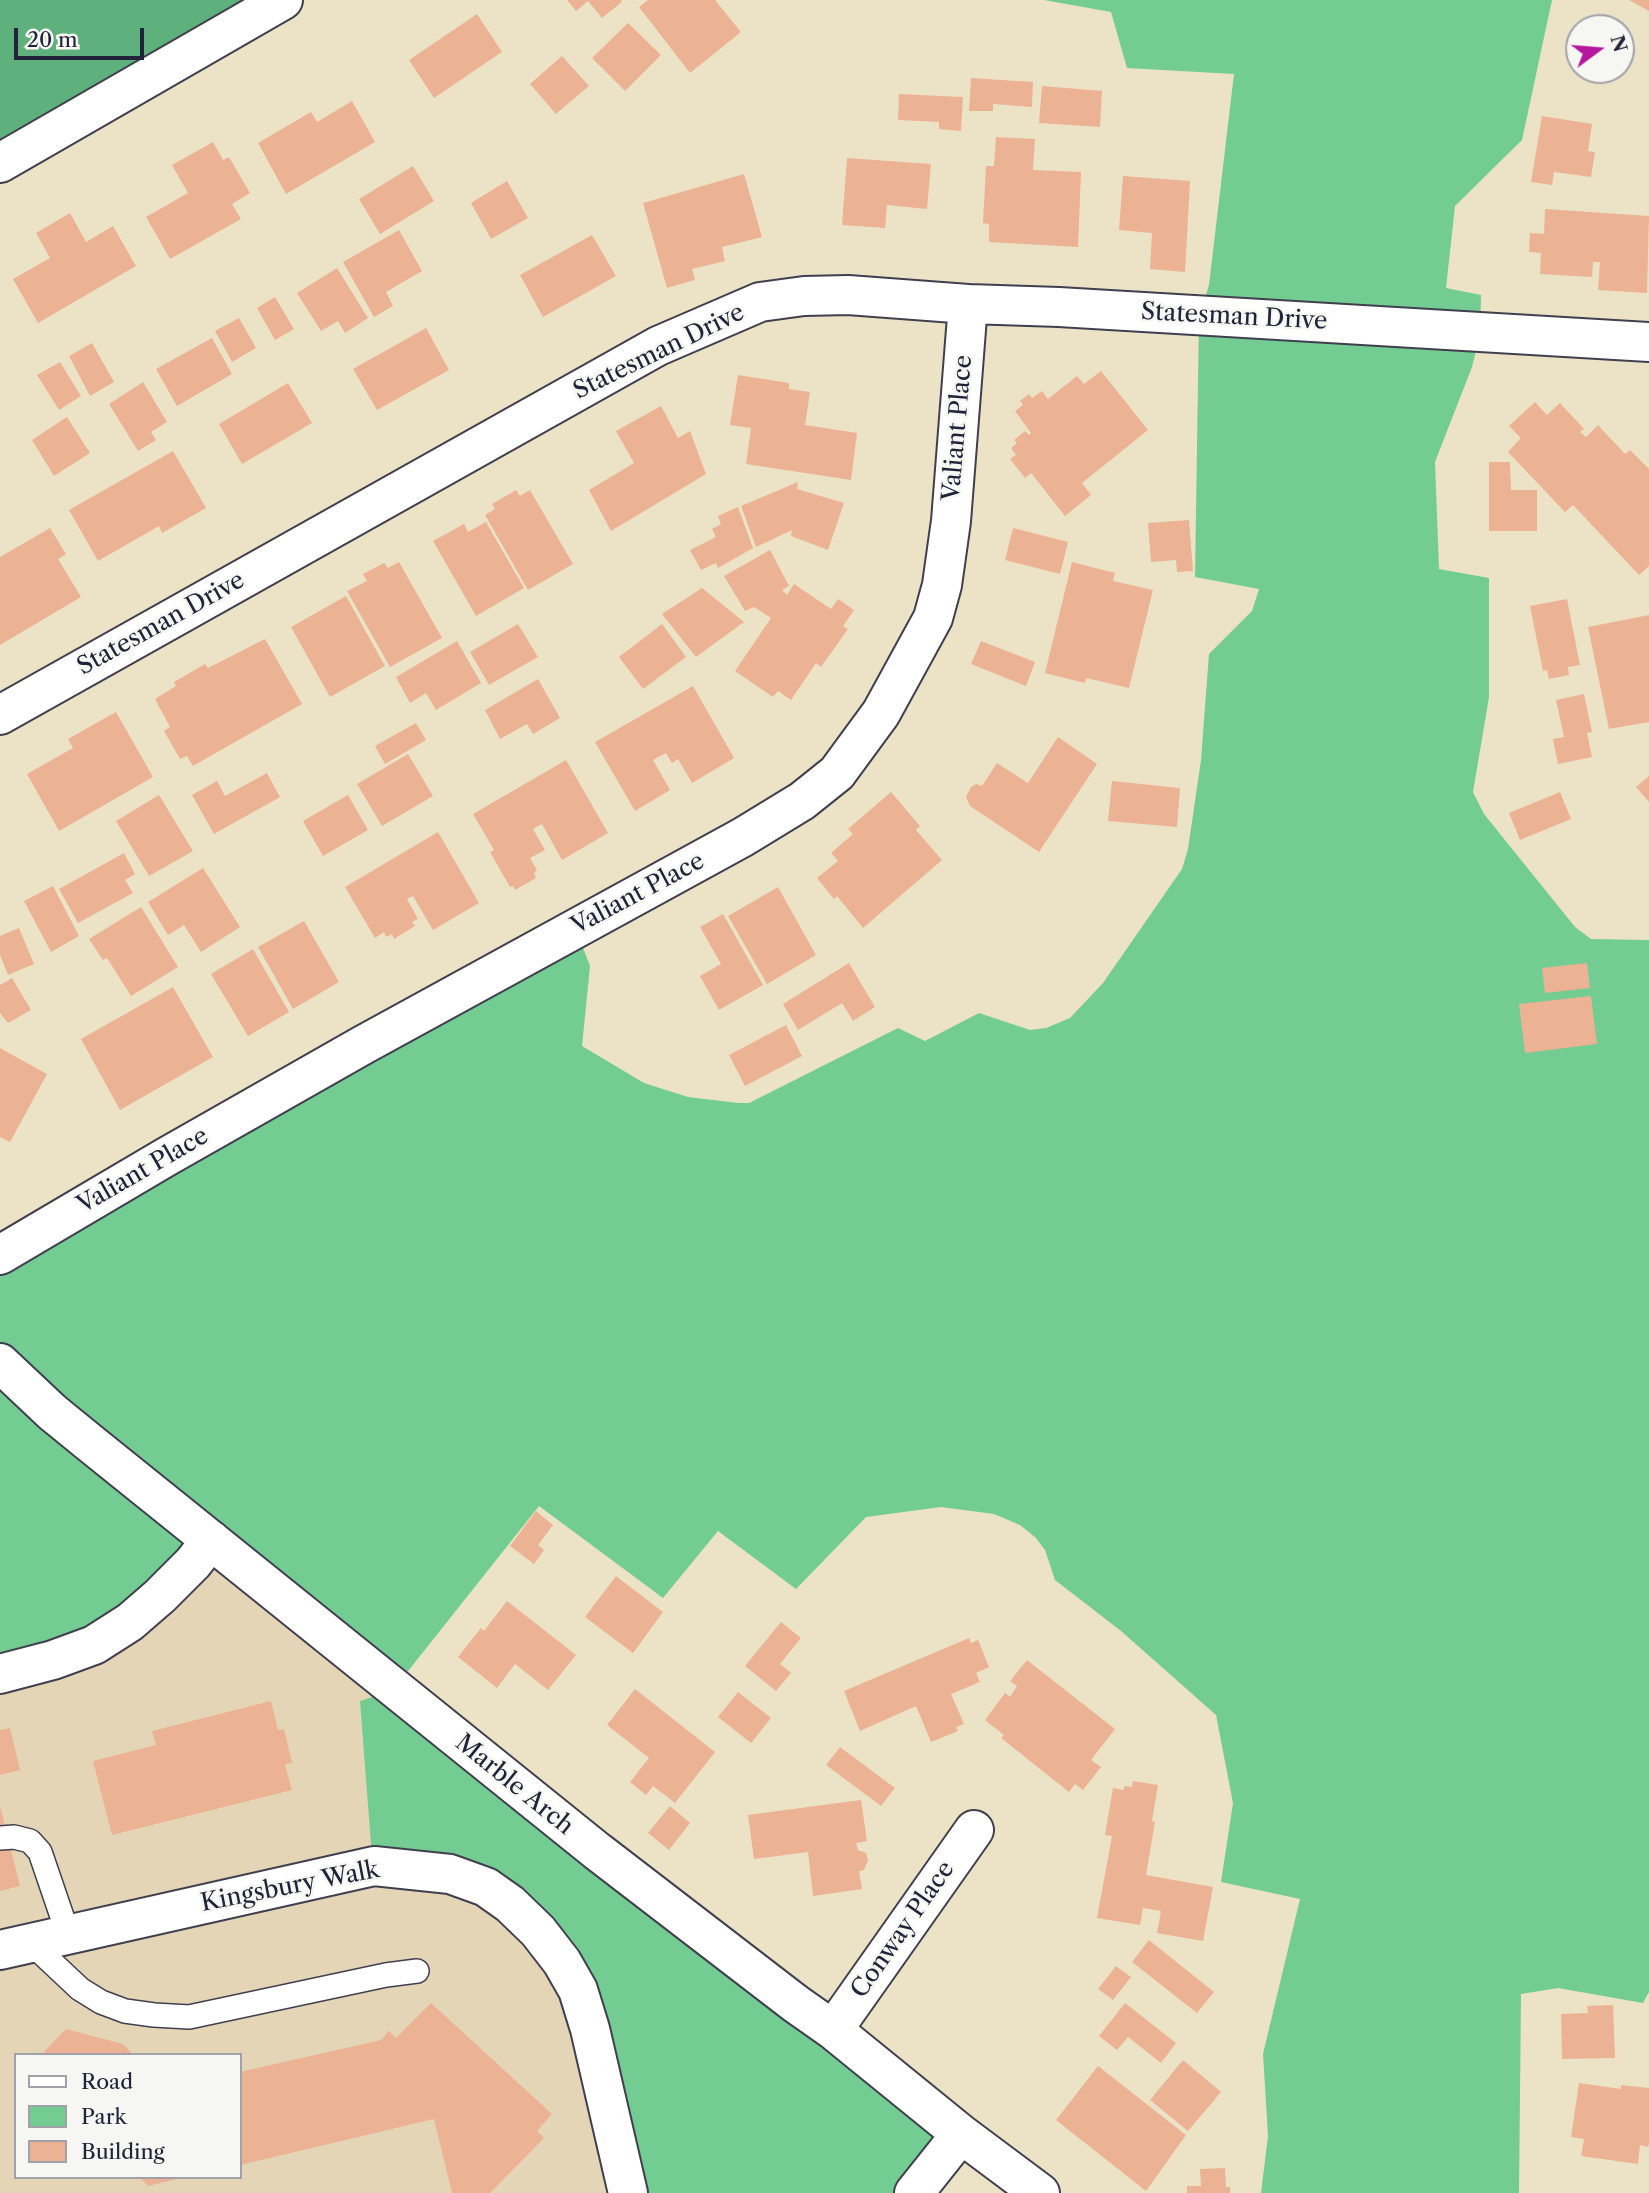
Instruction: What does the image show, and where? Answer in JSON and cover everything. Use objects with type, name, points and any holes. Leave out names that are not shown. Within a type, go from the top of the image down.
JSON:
[{"type":"street","points":[[0,163],[283,0]]},
{"type":"street","name":"Statesman Drive","points":[[0,715],[658,346],[760,302],[804,296],[848,295],[1649,342]]},
{"type":"street","name":"Valiant Place","points":[[0,1255],[363,1045],[743,837],[802,801],[837,773],[881,713],[933,618],[942,585],[951,521],[968,304]]},
{"type":"street","name":"Marble Arch","points":[[0,1363],[52,1412],[292,1608],[597,1851],[833,2030],[961,2134],[1040,2193]]},
{"type":"street","points":[[0,1674],[53,1660],[94,1645],[130,1622],[160,1596],[193,1563],[211,1540]]},
{"type":"street","name":"Conway Place","points":[[833,2030],[974,1830]]},
{"type":"street","name":"Kingsbury Walk","points":[[16,1946],[374,1866],[450,1874],[486,1887],[510,1904],[538,1931],[562,1962],[578,1990],[590,2029],[628,2193]]},
{"type":"street","points":[[914,2193],[961,2134]]},
{"type":"lane","points":[[0,1838],[14,1837],[30,1841],[40,1852],[68,1934]]},
{"type":"lane","points":[[16,1946],[101,2001],[125,2011],[154,2015],[189,2017],[386,1975],[417,1971]]},
{"type":"shaded area","points":[[213,1542],[392,1690],[450,1878],[559,1964],[623,2193],[0,2193],[0,1675]]},
{"type":"green space","points":[[0,0],[286,0],[0,165]]},
{"type":"green space","points":[[1044,0],[1552,0],[1522,140],[1455,206],[1446,288],[1481,295],[1480,334],[1472,367],[1435,462],[1439,569],[1489,578],[1489,697],[1473,792],[1484,814],[1575,927],[1591,939],[1649,940],[1649,1992],[1643,2003],[1558,1988],[1521,1994],[1519,2193],[1261,2193],[1268,2136],[1263,2054],[1300,1899],[1221,1882],[1233,1803],[1216,1715],[1121,1631],[1055,1580],[1045,1550],[1036,1538],[1020,1525],[994,1514],[941,1507],[866,1517],[796,1589],[718,1531],[663,1598],[539,1506],[393,1690],[963,2137],[918,2193],[623,2193],[587,2031],[510,1910],[373,1870],[360,1701],[391,1691],[213,1542],[160,1599],[0,1675],[0,1253],[575,927],[590,966],[582,1046],[644,1083],[688,1097],[749,1103],[898,1028],[925,1041],[979,1013],[1030,1030],[1046,1028],[1070,1018],[1103,983],[1182,869],[1188,849],[1201,760],[1209,654],[1252,611],[1259,589],[1195,577],[1199,317],[1209,285],[1234,74],[1127,68],[1111,12]]},
{"type":"building","points":[[567,0],[622,2],[602,18],[588,1],[576,11]]},
{"type":"building","points":[[648,0],[715,0],[741,32],[690,73],[639,7]]},
{"type":"building","points":[[1629,0],[1649,0],[1649,11]]},
{"type":"building","points":[[477,14],[502,52],[434,98],[409,60]]},
{"type":"building","points":[[628,23],[661,55],[625,91],[592,58]]},
{"type":"building","points":[[562,56],[589,86],[556,114],[530,84]]},
{"type":"building","points":[[971,78],[1033,82],[1032,107],[993,104],[993,111],[969,111]]},
{"type":"building","points":[[1042,86],[1102,91],[1100,127],[1039,123]]},
{"type":"building","points":[[899,94],[963,97],[961,131],[939,129],[939,122],[898,120]]},
{"type":"building","points":[[352,101],[375,142],[286,194],[258,143],[311,112],[317,122]]},
{"type":"building","points":[[1542,116],[1592,124],[1588,151],[1595,152],[1591,177],[1554,172],[1552,185],[1531,182]]},
{"type":"building","points":[[996,137],[1035,139],[1033,170],[1081,172],[1078,247],[989,242],[989,224],[983,223],[986,166],[994,166]]},
{"type":"building","points":[[213,142],[223,160],[229,157],[250,193],[232,204],[241,219],[170,259],[146,217],[188,193],[172,165]]},
{"type":"building","points":[[847,158],[931,164],[927,209],[887,205],[885,228],[842,225]]},
{"type":"building","points":[[413,166],[434,201],[380,234],[359,199]]},
{"type":"building","points":[[744,174],[762,237],[722,247],[725,261],[692,269],[695,280],[667,288],[643,203]]},
{"type":"building","points":[[1123,176],[1190,181],[1185,272],[1150,269],[1152,233],[1119,230]]},
{"type":"building","points":[[507,181],[528,218],[491,239],[471,203]]},
{"type":"building","points":[[1545,209],[1649,216],[1647,293],[1598,290],[1600,262],[1593,262],[1592,277],[1540,274],[1541,253],[1529,252],[1530,233],[1544,234]]},
{"type":"building","points":[[70,213],[86,242],[113,226],[136,266],[38,323],[13,279],[50,258],[36,233]]},
{"type":"building","points":[[399,230],[422,271],[386,292],[393,306],[374,317],[343,262]]},
{"type":"building","points":[[592,235],[616,276],[543,317],[520,275]]},
{"type":"building","points":[[337,268],[368,318],[345,333],[338,321],[321,331],[297,293]]},
{"type":"building","points":[[275,297],[294,329],[275,340],[257,308]]},
{"type":"building","points":[[239,318],[256,348],[232,362],[215,331]]},
{"type":"building","points":[[426,328],[449,370],[377,410],[353,369]]},
{"type":"building","points":[[212,338],[232,374],[177,406],[156,369]]},
{"type":"building","points":[[92,343],[114,382],[90,396],[69,356]]},
{"type":"building","points":[[60,362],[81,396],[59,410],[37,375]]},
{"type":"building","points":[[1101,371],[1148,430],[1082,483],[1091,495],[1065,516],[1031,473],[1025,478],[1010,459],[1016,455],[1011,448],[1017,443],[1014,440],[1025,431],[1029,435],[1031,433],[1015,411],[1023,405],[1020,401],[1029,394],[1032,398],[1042,391],[1048,399],[1077,376],[1084,384]]},
{"type":"building","points":[[738,375],[789,383],[789,389],[810,392],[805,425],[857,433],[851,480],[746,464],[751,428],[730,425]]},
{"type":"building","points":[[143,382],[167,422],[151,432],[156,440],[138,451],[109,404]]},
{"type":"building","points":[[288,383],[312,423],[242,464],[219,424]]},
{"type":"building","points":[[1535,402],[1547,415],[1560,403],[1584,429],[1580,432],[1586,437],[1598,425],[1625,454],[1630,450],[1649,469],[1649,566],[1639,575],[1573,505],[1565,512],[1508,452],[1521,438],[1509,426]]},
{"type":"building","points":[[661,406],[678,438],[690,431],[706,474],[611,531],[589,490],[634,463],[616,431]]},
{"type":"building","points":[[67,417],[90,453],[54,476],[32,440]]},
{"type":"building","points":[[173,451],[206,508],[162,533],[159,526],[98,561],[69,510]]},
{"type":"building","points":[[1489,462],[1510,462],[1511,490],[1537,490],[1537,531],[1489,531]]},
{"type":"building","points":[[798,482],[797,489],[844,503],[828,550],[791,536],[792,530],[756,547],[741,506]]},
{"type":"building","points":[[516,490],[520,496],[530,490],[573,564],[528,590],[485,515],[495,509],[492,504]]},
{"type":"building","points":[[738,507],[753,548],[718,568],[716,563],[701,570],[690,550],[716,537],[712,529],[721,524],[718,516]]},
{"type":"building","points":[[1189,520],[1193,571],[1177,572],[1176,560],[1151,562],[1148,523]]},
{"type":"building","points":[[486,522],[524,588],[476,616],[433,541],[464,524],[468,532]]},
{"type":"building","points":[[50,528],[66,554],[58,559],[81,597],[0,645],[0,557]]},
{"type":"building","points":[[1013,528],[1068,542],[1060,574],[1005,560]]},
{"type":"building","points":[[770,550],[789,586],[782,590],[787,595],[794,584],[831,609],[838,599],[854,610],[843,626],[848,629],[821,667],[816,663],[791,700],[778,691],[773,697],[735,671],[771,618],[754,607],[745,611],[724,576]]},
{"type":"building","points":[[399,562],[442,638],[390,667],[347,591],[367,581],[363,574],[384,563],[388,568]]},
{"type":"building","points":[[1072,562],[1115,573],[1113,581],[1153,590],[1129,688],[1086,678],[1085,683],[1045,673]]},
{"type":"building","points":[[702,588],[744,622],[696,657],[662,614]]},
{"type":"building","points":[[346,596],[385,666],[330,697],[291,627]]},
{"type":"building","points":[[1567,599],[1580,665],[1568,667],[1569,675],[1549,679],[1547,670],[1543,671],[1530,606]]},
{"type":"building","points":[[1649,615],[1649,722],[1609,729],[1588,627]]},
{"type":"building","points":[[518,624],[538,657],[489,685],[470,652]]},
{"type":"building","points":[[662,624],[686,657],[643,689],[619,657]]},
{"type":"building","points":[[265,639],[302,704],[193,766],[187,756],[180,759],[164,731],[170,727],[155,699],[176,686],[174,682],[205,664],[208,668]]},
{"type":"building","points":[[457,641],[481,683],[436,710],[426,693],[410,703],[396,677]]},
{"type":"building","points":[[981,641],[1035,662],[1026,686],[971,664]]},
{"type":"building","points":[[538,679],[560,718],[533,734],[527,724],[500,739],[485,710]]},
{"type":"building","points":[[693,686],[734,758],[692,783],[678,759],[672,763],[666,753],[653,760],[670,790],[635,811],[595,742]]},
{"type":"building","points":[[1584,694],[1592,732],[1587,733],[1592,757],[1558,764],[1553,739],[1564,737],[1556,700]]},
{"type":"building","points":[[116,712],[153,777],[59,831],[27,774],[73,748],[68,739]]},
{"type":"building","points":[[416,723],[426,740],[385,764],[375,746]]},
{"type":"building","points":[[1058,737],[1097,764],[1039,852],[970,806],[966,797],[971,787],[976,784],[982,786],[997,763],[1028,783]]},
{"type":"building","points":[[408,754],[433,796],[382,826],[357,784]]},
{"type":"building","points":[[566,760],[608,833],[562,860],[542,824],[533,829],[545,850],[530,858],[537,870],[534,873],[536,878],[515,890],[513,886],[510,887],[490,852],[494,850],[473,814]]},
{"type":"building","points":[[267,773],[280,797],[214,834],[192,795],[217,781],[225,796]]},
{"type":"building","points":[[1649,776],[1649,802],[1636,787]]},
{"type":"building","points":[[1112,781],[1180,788],[1177,827],[1108,821]]},
{"type":"building","points":[[891,792],[920,826],[916,830],[942,860],[863,928],[837,896],[834,899],[817,878],[838,861],[831,853],[853,834],[848,829]]},
{"type":"building","points":[[1560,792],[1571,819],[1520,840],[1509,813]]},
{"type":"building","points":[[159,795],[193,851],[149,876],[116,821]]},
{"type":"building","points":[[348,795],[368,830],[323,856],[303,821]]},
{"type":"building","points":[[438,832],[479,903],[433,930],[413,896],[407,899],[418,919],[412,922],[415,926],[394,939],[392,934],[386,937],[384,932],[375,938],[345,887]]},
{"type":"building","points":[[124,853],[135,874],[125,880],[133,893],[78,923],[59,889]]},
{"type":"building","points":[[203,868],[240,927],[201,952],[184,925],[168,935],[148,902]]},
{"type":"building","points":[[53,886],[79,936],[51,952],[24,901]]},
{"type":"building","points":[[778,887],[816,955],[767,984],[728,916]]},
{"type":"building","points":[[141,907],[178,967],[131,996],[107,958],[103,960],[89,939]]},
{"type":"building","points":[[723,914],[763,985],[719,1010],[700,976],[721,964],[700,927]]},
{"type":"building","points":[[304,921],[339,982],[293,1009],[258,947]]},
{"type":"building","points":[[19,928],[34,964],[8,975],[0,955],[0,936]]},
{"type":"building","points":[[253,949],[289,1012],[248,1036],[211,974]]},
{"type":"building","points":[[849,963],[875,1007],[853,1021],[842,1003],[798,1030],[783,1004]]},
{"type":"building","points":[[1587,963],[1590,988],[1545,993],[1542,968]]},
{"type":"building","points":[[12,978],[31,1010],[8,1023],[0,1013],[0,985]]},
{"type":"building","points":[[173,987],[213,1057],[120,1110],[81,1039]]},
{"type":"building","points":[[1591,996],[1597,1044],[1525,1053],[1519,1004]]},
{"type":"building","points":[[786,1025],[802,1056],[745,1086],[729,1055]]},
{"type":"building","points":[[0,1048],[47,1074],[10,1142],[0,1137]]},
{"type":"building","points":[[536,1511],[553,1525],[538,1545],[544,1550],[534,1564],[510,1546]]},
{"type":"building","points":[[616,1576],[663,1612],[633,1653],[585,1617]]},
{"type":"building","points":[[507,1601],[576,1655],[548,1690],[515,1664],[497,1688],[458,1657],[481,1628],[484,1631]]},
{"type":"building","points":[[781,1622],[801,1638],[780,1664],[791,1673],[776,1691],[745,1666]]},
{"type":"building","points":[[969,1638],[971,1643],[978,1640],[989,1667],[976,1673],[980,1682],[951,1694],[964,1724],[956,1727],[958,1731],[931,1742],[916,1706],[860,1731],[844,1691]]},
{"type":"building","points":[[1027,1660],[1115,1729],[1091,1760],[1101,1767],[1083,1790],[1075,1784],[1069,1792],[1001,1738],[1004,1735],[985,1720],[1005,1693],[1010,1697],[1017,1686],[1010,1681]]},
{"type":"building","points":[[635,1689],[715,1752],[675,1803],[653,1786],[646,1795],[630,1782],[649,1758],[607,1725]]},
{"type":"building","points":[[738,1692],[771,1718],[751,1743],[718,1717]]},
{"type":"building","points":[[271,1701],[278,1730],[284,1729],[292,1763],[285,1764],[292,1790],[112,1835],[93,1761],[156,1745],[152,1731]]},
{"type":"building","points":[[10,1728],[20,1770],[0,1775],[0,1730]]},
{"type":"building","points":[[840,1747],[895,1788],[881,1806],[826,1765]]},
{"type":"building","points":[[1133,1781],[1158,1785],[1146,1875],[1213,1887],[1203,1941],[1157,1933],[1161,1911],[1143,1908],[1140,1925],[1097,1918],[1112,1836],[1105,1835],[1113,1788],[1124,1790],[1124,1786],[1132,1787]]},
{"type":"building","points":[[861,1800],[867,1841],[856,1843],[858,1850],[866,1853],[868,1860],[864,1870],[859,1871],[862,1889],[813,1896],[808,1852],[754,1859],[748,1815]]},
{"type":"building","points":[[0,1806],[20,1886],[0,1891]]},
{"type":"building","points":[[670,1806],[690,1823],[669,1850],[648,1833]]},
{"type":"building","points":[[1149,1940],[1214,1992],[1197,2013],[1132,1962]]},
{"type":"building","points":[[1116,1966],[1131,1977],[1113,2000],[1098,1989]]},
{"type":"building","points":[[431,2003],[552,2114],[537,2131],[544,2138],[490,2193],[452,2193],[434,2119],[242,2165],[242,2072],[381,2040],[389,2031],[396,2038]]},
{"type":"building","points":[[1125,2003],[1176,2043],[1161,2063],[1128,2037],[1117,2050],[1099,2036]]},
{"type":"building","points":[[1613,2005],[1615,2058],[1562,2059],[1561,2014],[1588,2013],[1587,2006]]},
{"type":"building","points":[[66,2029],[123,2044],[132,2053],[43,2053]]},
{"type":"building","points":[[1183,2060],[1221,2092],[1188,2131],[1150,2100]]},
{"type":"building","points":[[1098,2066],[1186,2135],[1146,2191],[1056,2120]]},
{"type":"building","points":[[1579,2083],[1621,2089],[1621,2085],[1649,2088],[1649,2143],[1648,2147],[1640,2145],[1638,2164],[1581,2156],[1584,2139],[1571,2137]]},
{"type":"building","points":[[1225,2168],[1226,2187],[1230,2187],[1230,2193],[1187,2193],[1187,2186],[1201,2186],[1200,2169]]},
{"type":"building","points":[[142,2179],[177,2179],[148,2186]]}]
